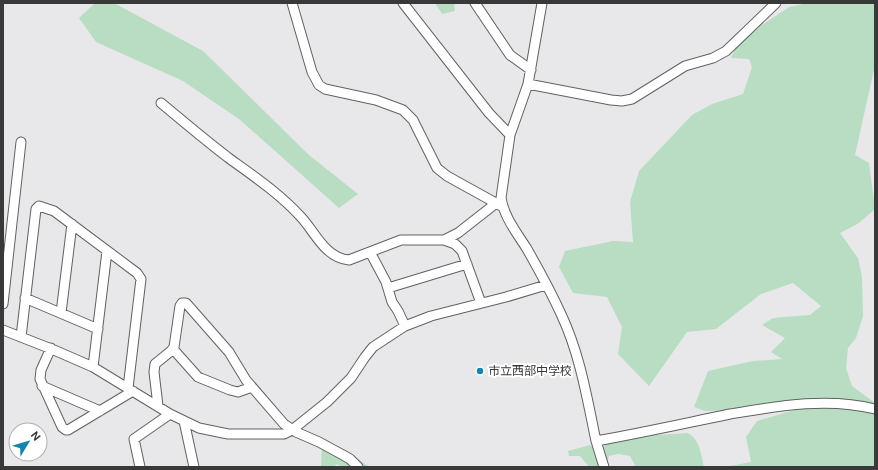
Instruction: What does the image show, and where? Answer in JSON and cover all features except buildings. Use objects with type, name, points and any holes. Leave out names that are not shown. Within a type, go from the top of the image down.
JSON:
[{"type":"street","points":[[292,3],[312,72],[319,85],[325,89],[376,100],[404,110],[414,120],[437,168],[447,176],[499,206],[560,312],[575,349],[596,441],[604,467]]},
{"type":"street","points":[[403,3],[489,112],[510,135]]},
{"type":"street","points":[[475,3],[510,55],[531,70]]},
{"type":"street","points":[[161,103],[197,134],[267,185],[290,205],[304,220],[322,244],[339,258],[349,260],[403,240],[444,240],[458,233],[499,206],[510,135],[528,84],[542,3]]},
{"type":"street","points":[[528,84],[611,100],[632,99],[686,66],[713,58],[726,51],[776,3]]},
{"type":"street","points":[[3,304],[7,223],[21,142]]},
{"type":"street","points":[[21,337],[36,207],[39,206],[52,210],[72,224],[137,273],[141,279],[131,390]]},
{"type":"street","points":[[61,313],[72,224]]},
{"type":"street","points":[[444,240],[459,248],[464,255],[481,303]]},
{"type":"street","points":[[93,367],[107,251]]},
{"type":"street","points":[[370,252],[388,288],[392,302],[405,326]]},
{"type":"street","points":[[388,288],[467,264]]},
{"type":"street","points":[[3,330],[51,348],[93,367],[170,414],[199,428],[228,434],[284,434],[292,430],[327,402],[348,382],[364,357],[373,347],[405,326],[430,316],[546,286]]},
{"type":"street","points":[[26,298],[98,329]]},
{"type":"street","points":[[158,406],[154,372],[155,364],[173,349],[176,343],[180,306],[182,303],[186,303],[229,352],[242,376],[284,424],[292,430],[343,454],[358,467]]},
{"type":"street","points":[[51,348],[40,374],[42,386],[62,427],[66,430],[100,411],[131,390]]},
{"type":"street","points":[[173,349],[201,378],[238,392],[252,387]]},
{"type":"street","points":[[42,386],[100,411]]},
{"type":"street","points":[[596,441],[744,412],[800,404],[839,403],[875,409]]},
{"type":"street","points":[[140,467],[134,439],[170,414]]},
{"type":"street","points":[[184,421],[194,467]]},
{"type":"green space","points":[[95,3],[114,3],[203,51],[309,155],[358,194],[339,208],[239,119],[183,81],[96,42],[79,18]]},
{"type":"green space","points":[[435,3],[454,3],[455,11],[442,14]]},
{"type":"green space","points":[[808,3],[875,3],[875,65],[855,155],[869,163],[875,209],[859,223],[840,233],[858,258],[862,277],[863,316],[856,338],[848,348],[846,368],[852,386],[875,403],[875,467],[725,467],[751,462],[746,437],[757,421],[798,409],[705,411],[694,407],[708,371],[753,361],[782,359],[771,352],[785,338],[762,325],[773,318],[810,315],[821,306],[793,283],[761,294],[716,329],[687,332],[649,386],[618,354],[622,327],[607,297],[573,293],[559,267],[565,251],[613,241],[633,242],[630,202],[639,171],[692,115],[712,104],[743,94],[752,67],[749,59],[731,58],[736,47],[762,25],[789,7]]},
{"type":"green space","points":[[688,433],[698,443],[704,467],[636,467],[630,456],[618,454],[609,456],[606,467],[589,467],[580,456],[569,456],[568,451],[590,445],[601,451],[605,445],[639,434],[658,435]]},
{"type":"green space","points":[[322,444],[359,460],[370,467],[342,467],[337,464],[333,467],[321,467]]},
{"type":"place","name":"市立西部中学校","points":[[480,371]]}]
